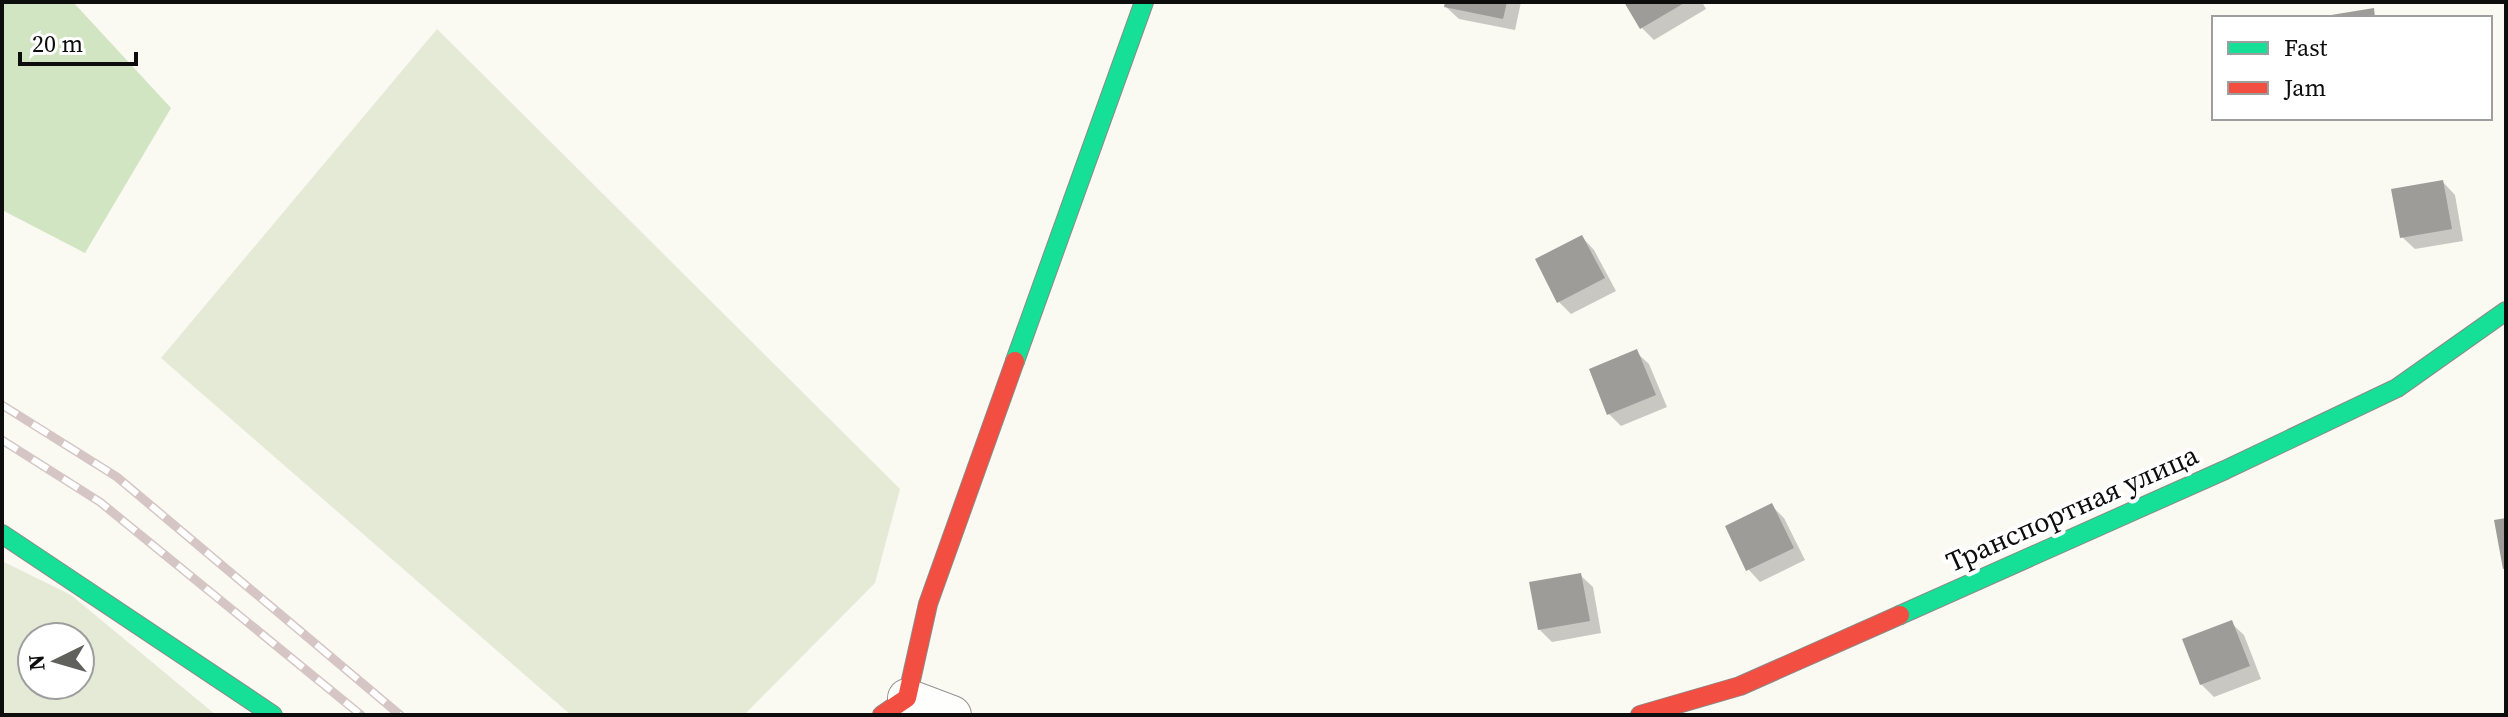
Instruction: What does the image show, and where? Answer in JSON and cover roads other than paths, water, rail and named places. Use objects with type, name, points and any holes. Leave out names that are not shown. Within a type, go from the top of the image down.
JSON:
[{"type":"street","points":[[952,715],[894,706],[1144,2]]},
{"type":"street","name":"Транспортная улица","points":[[1640,715],[1740,686],[2225,470],[2397,388],[2506,311]]},
{"type":"street","points":[[2,534],[273,715]]},
{"type":"railway","points":[[2,405],[117,477],[400,715]]},
{"type":"railway","points":[[2,440],[100,502],[361,715]]}]
